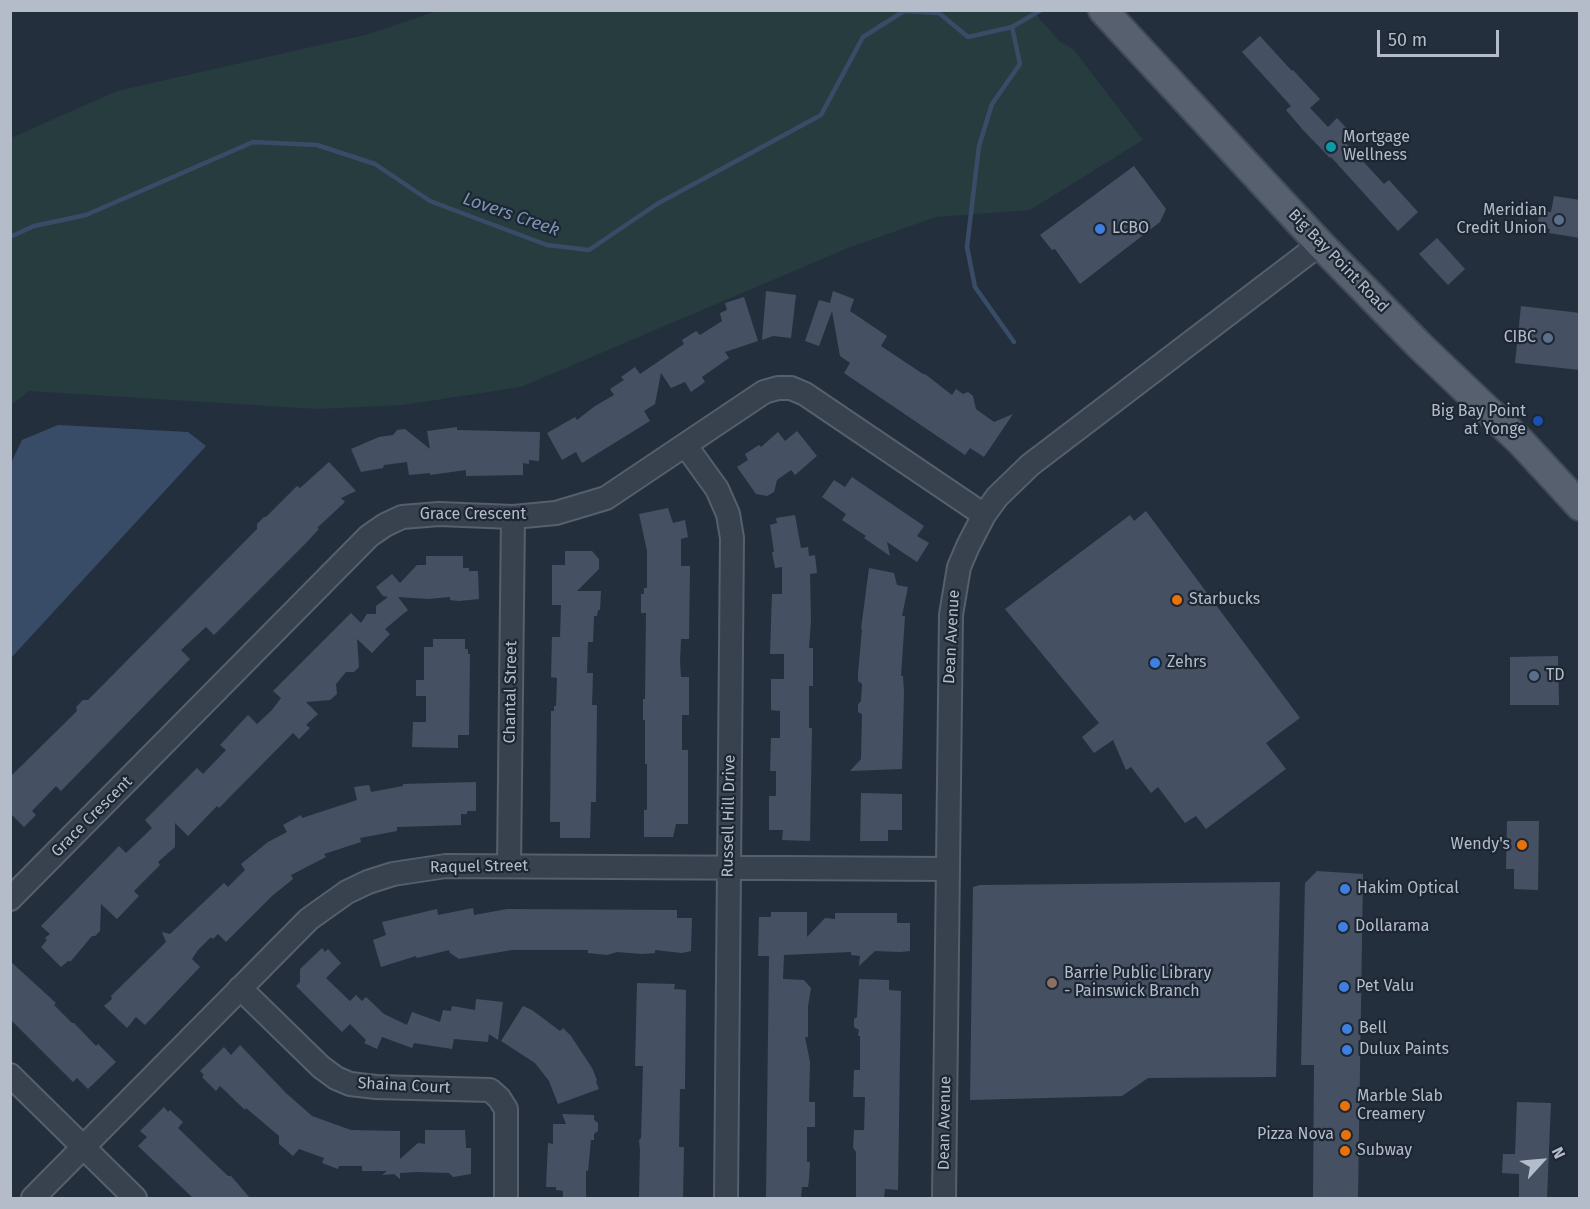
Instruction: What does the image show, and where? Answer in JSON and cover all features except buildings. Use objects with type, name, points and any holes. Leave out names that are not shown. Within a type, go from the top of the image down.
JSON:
[{"type":"main road","name":"Big Bay Point Road","points":[[1103,10],[1320,244],[1419,345],[1521,442],[1580,506]]},
{"type":"main road","points":[[1521,442],[1544,453],[1566,476],[1580,483]]},
{"type":"street","name":"Dean Avenue","points":[[944,1198],[951,615],[959,567],[984,515],[997,497],[1030,465],[1320,244]]},
{"type":"street","name":"Grace Crescent","points":[[10,899],[369,536],[402,517],[417,515],[513,517],[556,513],[606,498],[687,446],[764,392],[778,388],[791,388],[805,394],[984,515]]},
{"type":"street","name":"Russell Hill Drive","points":[[687,446],[717,489],[728,514],[732,538],[726,1198]]},
{"type":"street","name":"Chantal Street","points":[[509,866],[513,517]]},
{"type":"street","name":"Raquel Street","points":[[33,1198],[309,919],[323,907],[358,887],[393,874],[446,866],[947,869]]},
{"type":"street","name":"Shaina Court","points":[[240,988],[321,1067],[336,1078],[350,1084],[376,1088],[490,1090],[500,1098],[506,1109],[506,1198]]},
{"type":"street","points":[[10,1076],[135,1198]]},
{"type":"green space","points":[[437,11],[1033,11],[1059,41],[1074,50],[1143,140],[1030,210],[936,217],[848,248],[521,387],[403,405],[318,409],[29,391],[11,405],[11,138],[117,91],[369,34]]},
{"type":"water","points":[[58,425],[188,432],[206,446],[11,658],[11,463],[22,440]]},
{"type":"waterway","name":"Lovers Creek","points":[[10,237],[34,226],[86,215],[253,142],[317,145],[375,164],[430,201],[547,245],[589,250],[657,204],[821,115],[863,37],[904,11],[939,13],[968,37],[1012,27],[1041,10]]},
{"type":"waterway","points":[[1012,27],[1020,64],[992,104],[979,146],[967,247],[975,287],[1014,342]]},
{"type":"place","name":"Mortgage Wellness","points":[[1331,147]]},
{"type":"place","name":"Meridian Credit Union","points":[[1559,220]]},
{"type":"place","name":"LCBO","points":[[1100,229]]},
{"type":"place","name":"CIBC","points":[[1548,338]]},
{"type":"place","name":"Big Bay Point at Yonge","points":[[1538,421]]},
{"type":"place","name":"Starbucks","points":[[1177,600]]},
{"type":"place","name":"Zehrs","points":[[1155,663]]},
{"type":"place","name":"TD","points":[[1534,676]]},
{"type":"place","name":"Wendy's","points":[[1522,845]]},
{"type":"place","name":"Hakim Optical","points":[[1345,889]]},
{"type":"place","name":"Dollarama","points":[[1343,927]]},
{"type":"place","name":"Barrie Public Library - Painswick Branch","points":[[1052,983]]},
{"type":"place","name":"Pet Valu","points":[[1344,987]]},
{"type":"place","name":"Bell","points":[[1347,1029]]},
{"type":"place","name":"Dulux Paints","points":[[1347,1050]]},
{"type":"place","name":"Marble Slab Creamery","points":[[1345,1106]]},
{"type":"place","name":"Pizza Nova","points":[[1346,1135]]},
{"type":"place","name":"Subway","points":[[1345,1151]]}]
